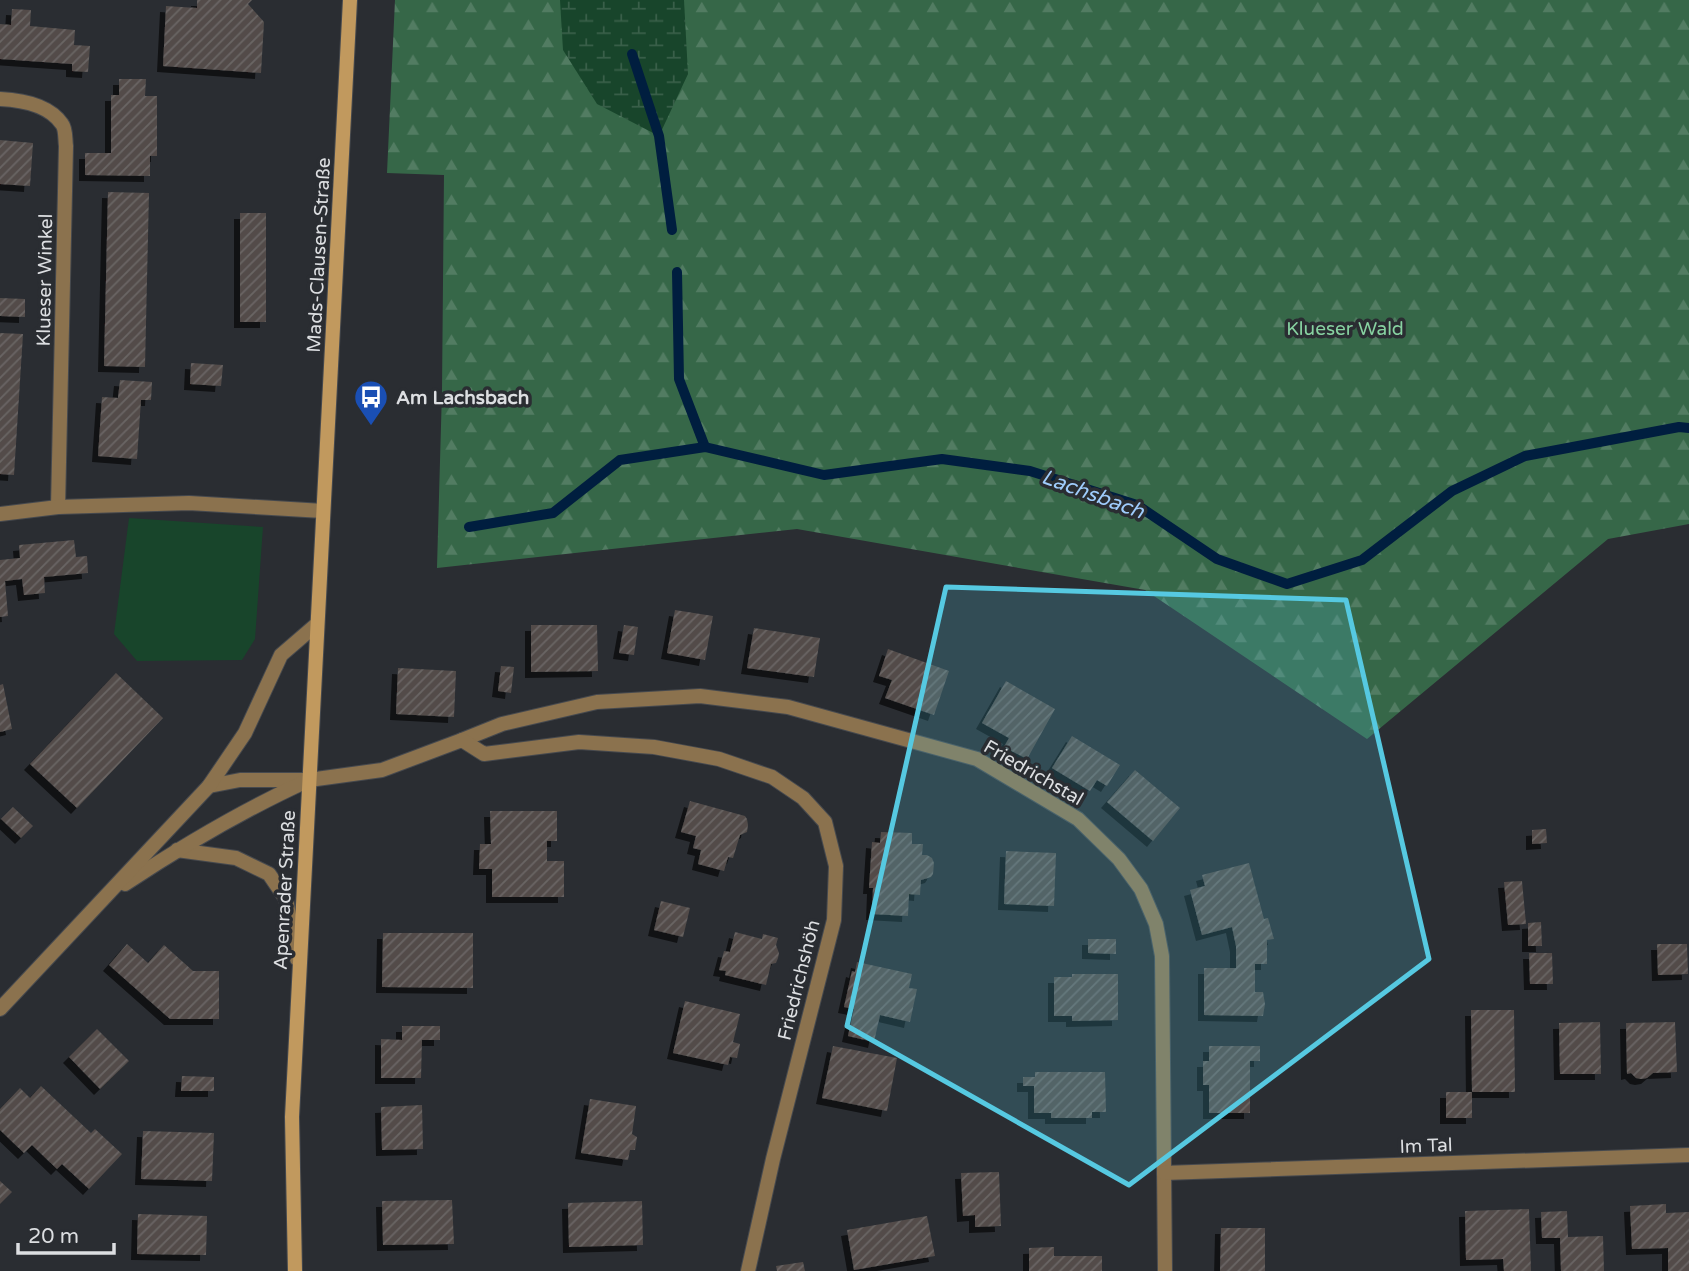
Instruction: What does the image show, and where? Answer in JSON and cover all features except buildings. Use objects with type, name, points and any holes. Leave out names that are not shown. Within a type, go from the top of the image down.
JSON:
[{"type":"main road","name":"Mads-Clausen-Straße","points":[[323,511],[350,0]]},
{"type":"main road","name":"Apenrader Straße","points":[[295,1271],[292,1117],[323,511]]},
{"type":"street","name":"Klueser Winkel","points":[[0,99],[17,100],[48,110],[63,125],[66,146],[58,507]]},
{"type":"street","points":[[0,514],[58,507],[189,503],[323,511]]},
{"type":"street","points":[[0,1009],[209,786],[245,733],[281,655],[317,624]]},
{"type":"street","name":"Friedrichstal","points":[[462,740],[502,724],[597,702],[700,696],[788,706],[977,759],[1078,819],[1119,859],[1141,889],[1156,924],[1162,956],[1164,1271]]},
{"type":"street","points":[[209,786],[240,780],[309,780],[382,770],[462,740]]},
{"type":"street","name":"Friedrichshöh","points":[[462,740],[484,754],[579,741],[654,747],[719,759],[772,777],[803,798],[825,822],[836,866],[834,920],[773,1159],[748,1271]]},
{"type":"street","points":[[106,896],[177,850],[272,797],[309,780]]},
{"type":"street","points":[[177,850],[236,858],[269,874],[286,899],[299,971]]},
{"type":"street","name":"Im Tal","points":[[1164,1173],[1689,1155]]},
{"type":"highlighted area","points":[[946,587],[1346,600],[1429,959],[1129,1185],[847,1026]]},
{"type":"green space","name":"Klueser Wald","points":[[395,0],[1689,0],[1689,524],[1608,539],[1367,739],[1145,590],[797,529],[437,568],[444,175],[387,173]]},
{"type":"green space","points":[[560,0],[684,0],[688,74],[659,136],[597,104],[563,50]]},
{"type":"green space","points":[[129,518],[263,527],[255,639],[242,660],[137,661],[114,634]]},
{"type":"waterway","points":[[632,54],[659,136],[672,230]]},
{"type":"waterway","points":[[677,272],[679,379],[705,447]]},
{"type":"waterway","name":"Lachsbach","points":[[469,527],[553,513],[620,460],[705,447],[824,475],[942,459],[1030,471],[1137,505],[1217,559],[1287,584],[1362,560],[1452,491],[1525,456],[1679,427],[1689,428]]},
{"type":"place","name":"Am Lachsbach","points":[[371,427]]}]
